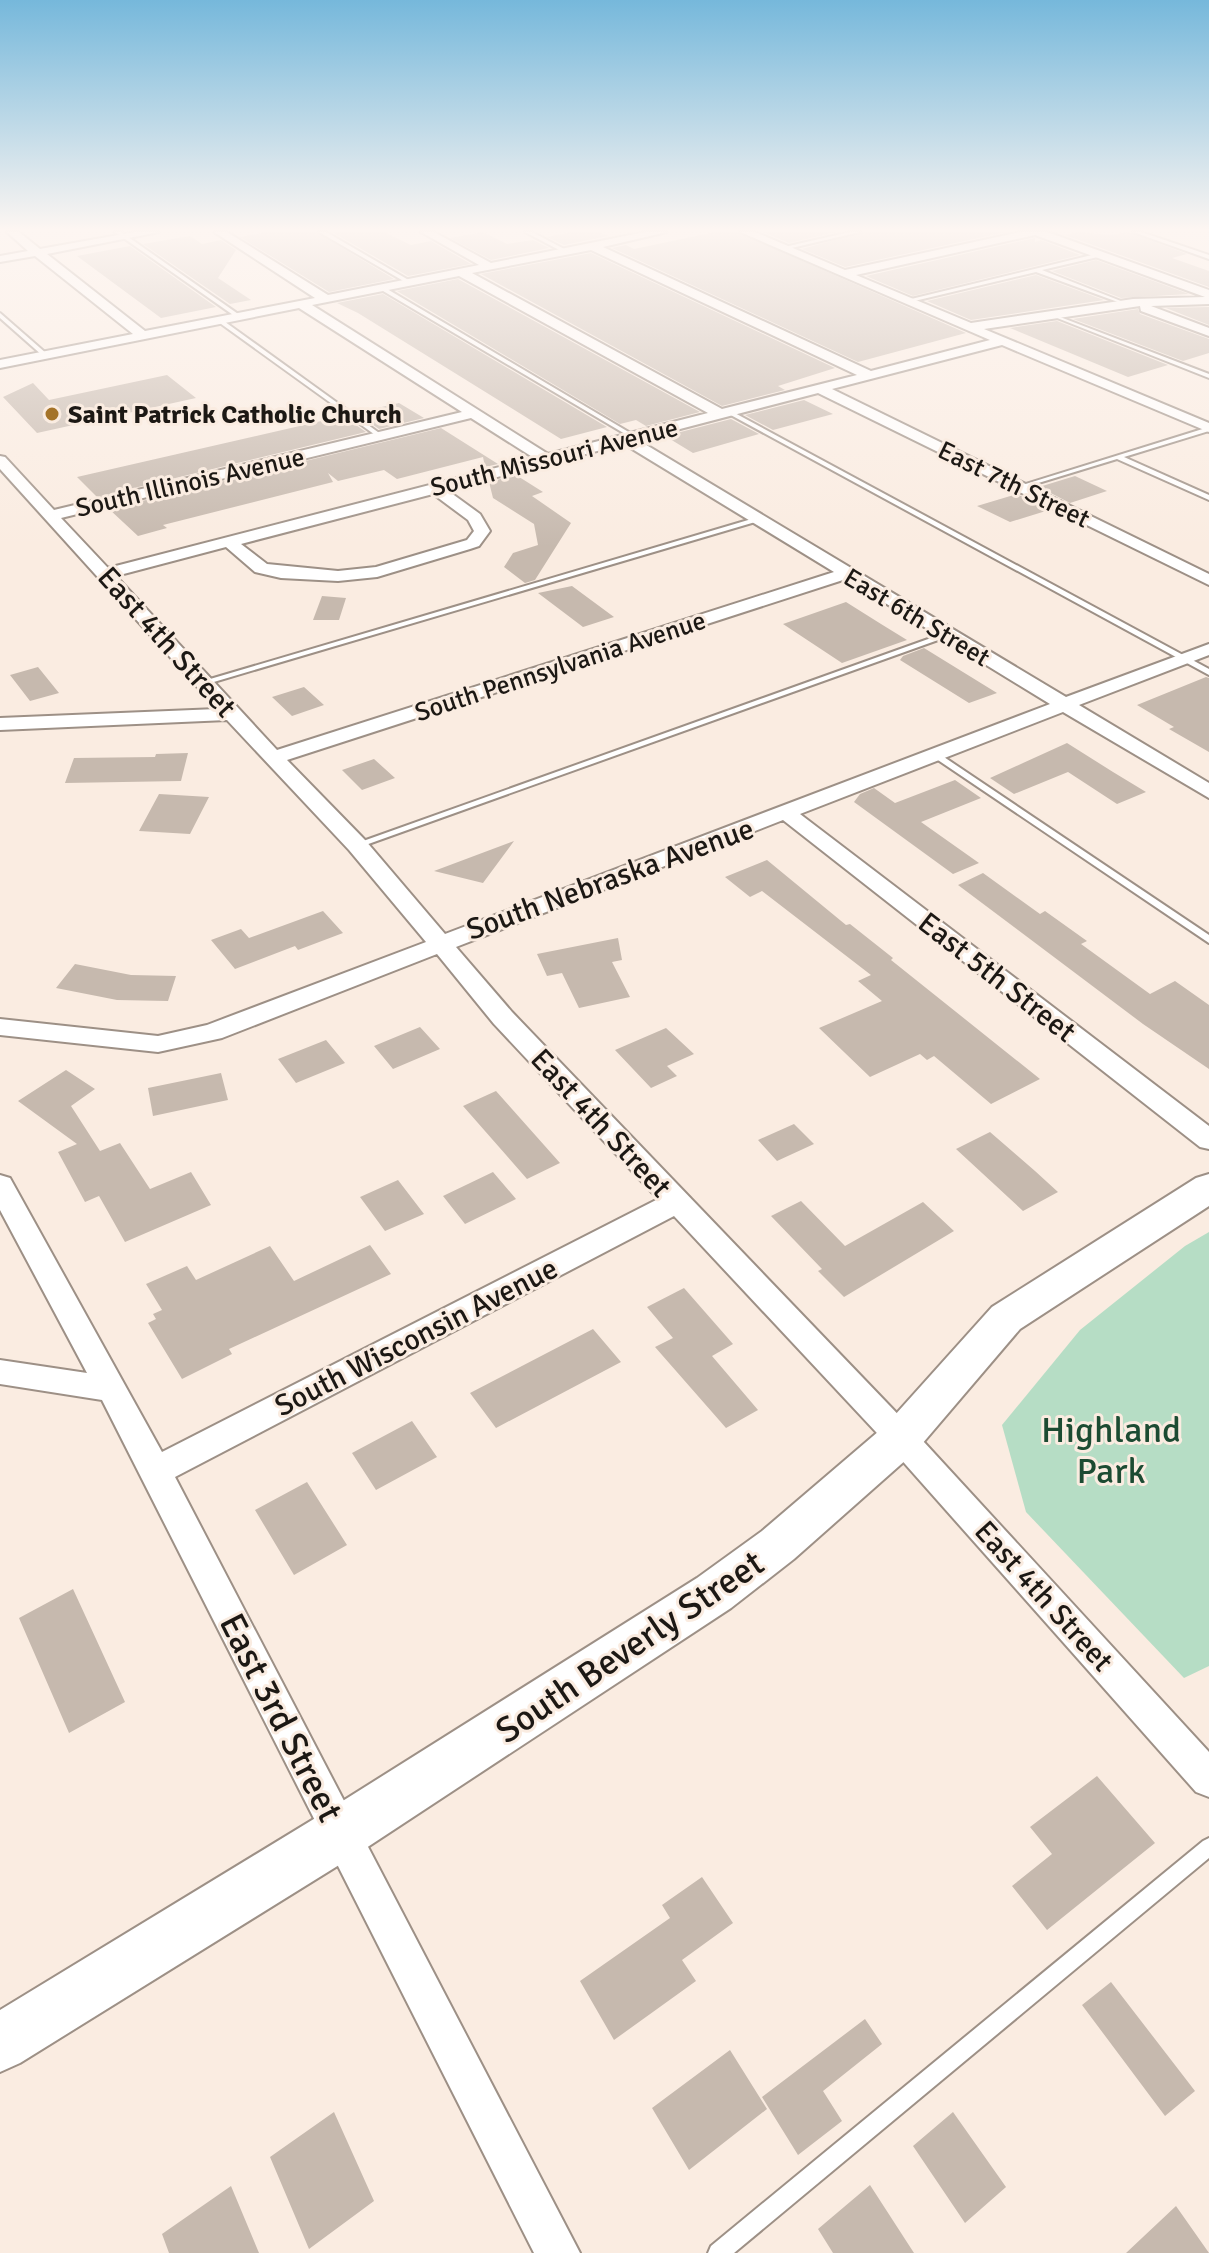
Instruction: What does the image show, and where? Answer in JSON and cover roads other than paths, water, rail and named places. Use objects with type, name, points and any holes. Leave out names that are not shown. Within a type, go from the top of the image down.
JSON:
[{"type":"main road","name":"South Beverly Street","points":[[0,2043],[341,1833],[714,1593],[778,1545],[901,1438],[1006,1318],[1209,1188]]},
{"type":"street","points":[[0,364],[132,337]]},
{"type":"street","points":[[353,337],[545,459]]},
{"type":"street","points":[[582,337],[724,413]]},
{"type":"street","points":[[788,337],[869,375]]},
{"type":"street","points":[[993,337],[1209,428]]},
{"type":"street","name":"South Missouri Avenue","points":[[105,574],[1002,341]]},
{"type":"street","name":"East 7th Street","points":[[819,388],[1209,580]]},
{"type":"street","name":"South Illinois Avenue","points":[[49,516],[472,414]]},
{"type":"street","name":"East 6th Street","points":[[630,438],[845,574],[1209,792]]},
{"type":"street","name":"East 4th Street","points":[[0,460],[232,714],[357,845],[503,1018],[901,1438],[1209,1779]]},
{"type":"street","points":[[227,540],[253,563],[281,573],[338,576],[377,572],[478,539],[481,525],[435,488]]},
{"type":"street","points":[[1184,568],[1209,559]]},
{"type":"street","name":"South Pennsylvania Avenue","points":[[275,757],[845,574]]},
{"type":"street","name":"South Nebraska Avenue","points":[[0,1027],[131,1043],[158,1044],[185,1040],[1209,649]]},
{"type":"street","points":[[0,724],[232,714]]},
{"type":"street","name":"East 5th Street","points":[[786,813],[1209,1140]]},
{"type":"street","name":"East 3rd Street","points":[[0,1185],[156,1471],[558,2253]]},
{"type":"street","name":"South Wisconsin Avenue","points":[[156,1471],[677,1202]]},
{"type":"street","points":[[0,1372],[110,1389]]},
{"type":"lane","points":[[25,337],[45,355]]},
{"type":"lane","points":[[243,337],[380,436]]},
{"type":"lane","points":[[463,337],[630,438]]},
{"type":"lane","points":[[1110,337],[1209,376]]},
{"type":"lane","points":[[724,413],[1209,672]]},
{"type":"lane","points":[[1020,487],[1209,428]]},
{"type":"lane","points":[[1118,457],[1209,498]]},
{"type":"lane","points":[[204,682],[758,520]]},
{"type":"lane","points":[[357,845],[948,635]]},
{"type":"lane","points":[[935,754],[1209,940]]},
{"type":"lane","points":[[718,2253],[1209,1847]]},
{"type":"place","name":"Saint Patrick Catholic Church","points":[[52,414]]},
{"type":"park label","name":"Highland Park","points":[[1111,1450]]}]
